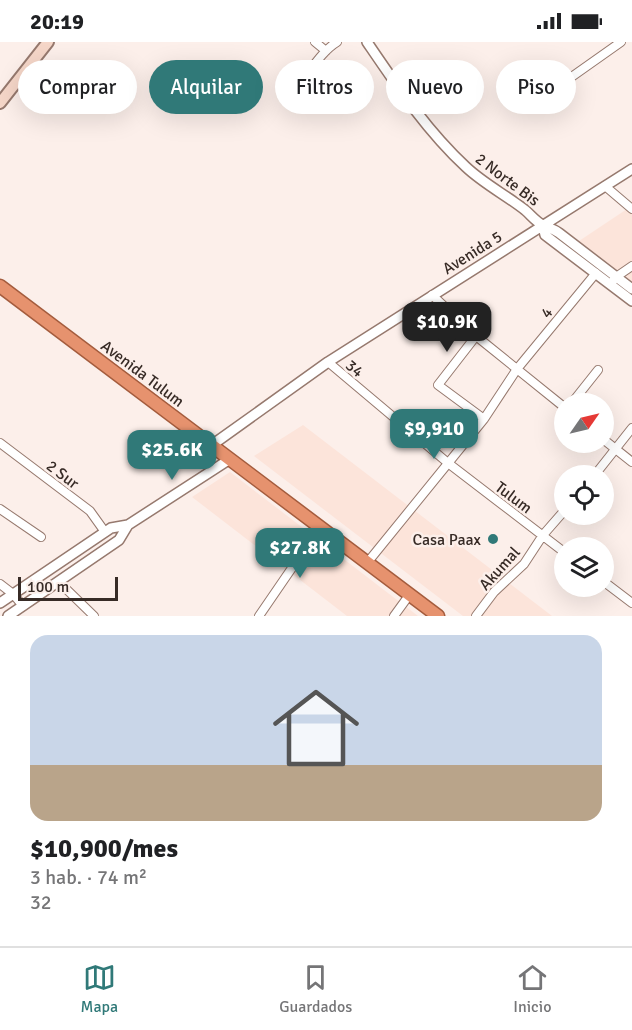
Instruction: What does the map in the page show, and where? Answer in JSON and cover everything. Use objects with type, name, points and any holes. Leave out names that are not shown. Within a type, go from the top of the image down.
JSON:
[{"type":"highway","name":"Avenida Tulum","points":[[0,286],[438,616]]},
{"type":"main road","points":[[0,103],[48,42]]},
{"type":"street","points":[[315,42],[326,51]]},
{"type":"street","points":[[319,60],[330,46],[337,42]]},
{"type":"street","name":"2 Norte Bis","points":[[367,42],[405,98],[466,168],[525,210],[543,226]]},
{"type":"street","points":[[576,74],[621,42]]},
{"type":"street","name":"Avenida 5","points":[[212,445],[328,362],[632,169]]},
{"type":"street","points":[[605,186],[632,209]]},
{"type":"street","points":[[632,289],[614,281],[596,273],[545,235],[543,226],[559,232],[614,281],[632,301]]},
{"type":"street","points":[[614,281],[632,266]]},
{"type":"street","name":"4","points":[[367,562],[484,419],[517,369],[596,273]]},
{"type":"street","points":[[432,295],[476,336],[554,399]]},
{"type":"street","points":[[476,336],[438,385],[484,419]]},
{"type":"street","name":"34","points":[[328,362],[448,463]]},
{"type":"street","points":[[580,393],[598,370]]},
{"type":"street","points":[[603,465],[632,428]]},
{"type":"street","name":"2 Sur","points":[[0,442],[90,511],[105,532]]},
{"type":"street","points":[[616,449],[632,462]]},
{"type":"street","points":[[0,603],[111,528],[128,525],[230,459]]},
{"type":"street","name":"Tulum","points":[[448,463],[554,544]]},
{"type":"street","points":[[0,509],[41,537]]},
{"type":"street","name":"Akumal","points":[[476,616],[494,592],[524,564],[554,523]]},
{"type":"street","points":[[8,616],[119,540],[128,525]]},
{"type":"street","points":[[260,616],[320,527]]},
{"type":"street","points":[[59,582],[94,616]]},
{"type":"street","points":[[0,584],[14,594],[23,606]]},
{"type":"street","points":[[614,589],[632,603]]},
{"type":"street","points":[[394,616],[410,594]]},
{"type":"shaded area","points":[[627,209],[632,214],[632,282],[579,241]]},
{"type":"shaded area","points":[[303,425],[552,616],[463,616],[254,456]]},
{"type":"shaded area","points":[[230,472],[418,616],[347,616],[192,497]]},
{"type":"place","name":"Casa Paax","points":[[493,539]]}]
